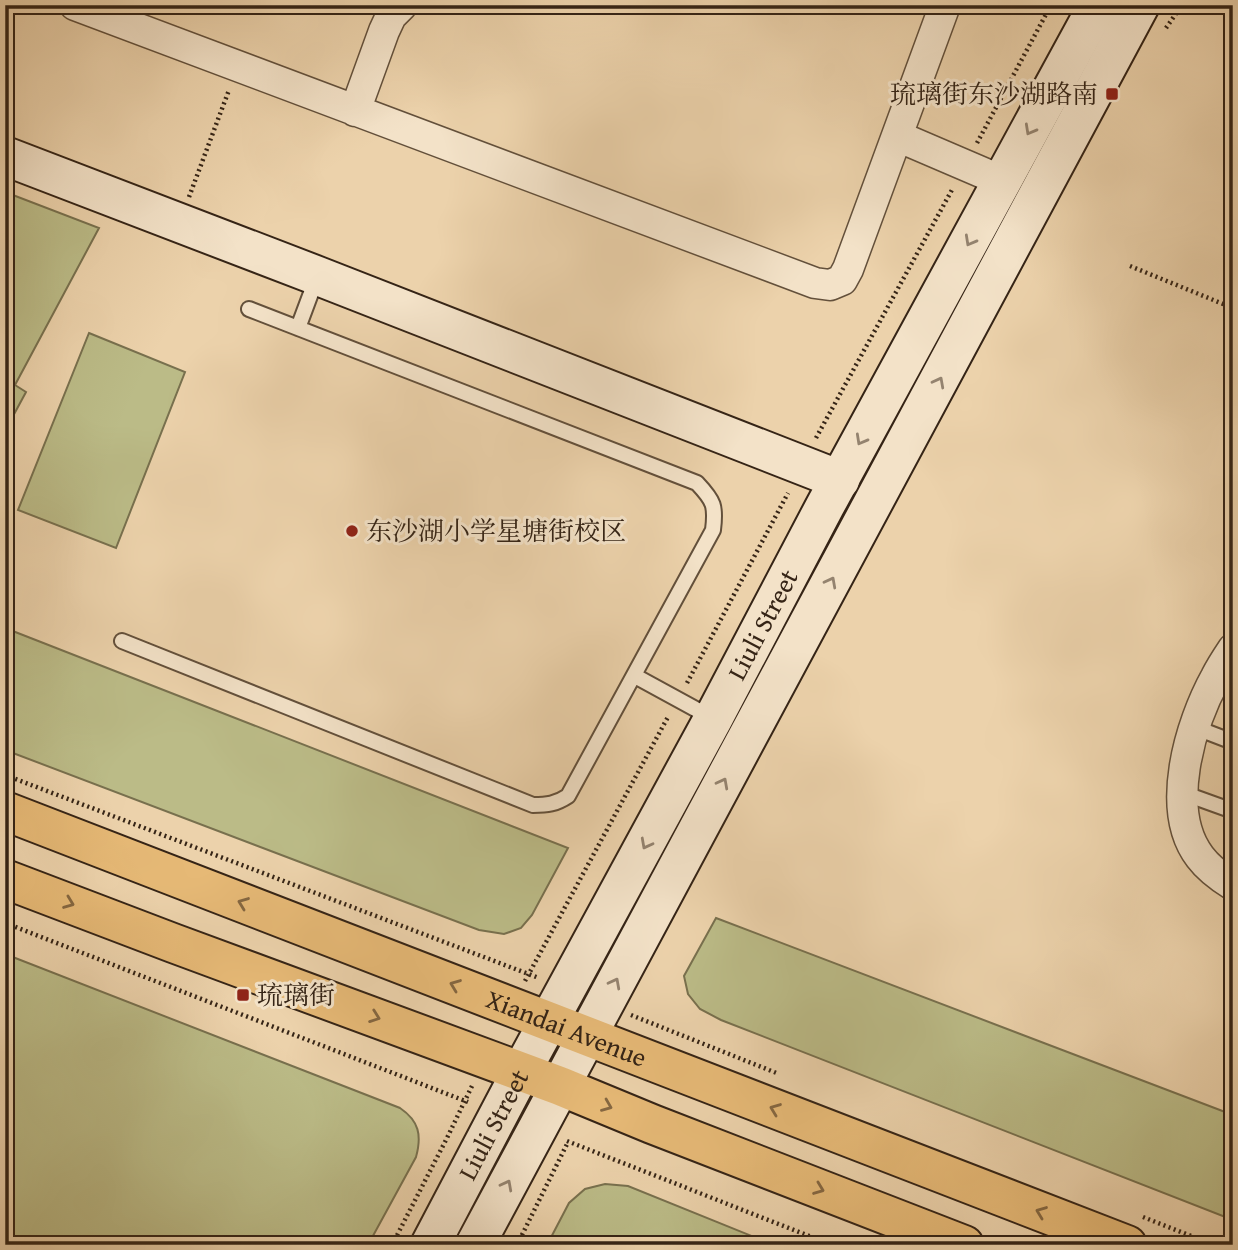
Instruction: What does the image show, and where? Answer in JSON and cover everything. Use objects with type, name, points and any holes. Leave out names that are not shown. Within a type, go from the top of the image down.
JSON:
[{"type":"main road","name":"Liuli Street","points":[[430,1245],[482,1108],[521,1072],[550,1021],[1098,5]]},
{"type":"main road","name":"Liuli Street","points":[[475,1245],[1140,5]]},
{"type":"main road","points":[[5,156],[840,480]]},
{"type":"main road","name":"Xiandai Avenue","points":[[5,811],[1127,1245]]},
{"type":"main road","points":[[5,878],[560,1086],[964,1245]]},
{"type":"street","points":[[75,5],[815,283],[830,285],[842,280],[848,269],[945,5]]},
{"type":"street","points":[[355,111],[384,31],[391,16],[402,5]]},
{"type":"street","points":[[897,136],[1002,181]]},
{"type":"street","points":[[1233,649],[1216,676],[1194,727],[1186,760],[1183,793],[1184,816],[1190,840],[1213,873],[1233,885]]},
{"type":"lane","points":[[298,328],[318,276]]},
{"type":"lane","points":[[122,641],[533,804],[558,803],[568,796],[713,530],[716,511],[709,495],[697,483],[249,309]]},
{"type":"lane","points":[[635,676],[713,719]]},
{"type":"lane","points":[[1194,727],[1233,742]]},
{"type":"lane","points":[[1183,793],[1233,811]]},
{"type":"path","points":[[512,1007],[1051,5]]},
{"type":"path","points":[[185,207],[238,66]]},
{"type":"path","points":[[1130,266],[1233,308]]},
{"type":"path","points":[[5,923],[482,1108]]},
{"type":"path","points":[[392,1245],[482,1108],[485,1059]]},
{"type":"path","points":[[537,1129],[832,1245]]},
{"type":"green space","points":[[5,192],[99,228],[15,385],[26,392],[5,431]]},
{"type":"green space","points":[[89,333],[185,372],[116,548],[18,510]]},
{"type":"green space","points":[[5,628],[568,848],[532,915],[521,928],[504,934],[479,930],[5,750]]},
{"type":"green space","points":[[716,918],[1233,1115],[1233,1220],[721,1020],[700,1009],[688,994],[684,976]]},
{"type":"green space","points":[[5,954],[400,1108],[415,1123],[419,1135],[416,1157],[368,1245],[5,1245]]},
{"type":"green space","points":[[605,1184],[628,1186],[774,1245],[547,1245],[569,1203],[585,1189]]},
{"type":"place","name":"琉璃街东沙湖路南","points":[[1112,94]]},
{"type":"place","name":"东沙湖小学星塘街校区","points":[[352,531]]},
{"type":"place","name":"琉璃街","points":[[243,995]]}]
